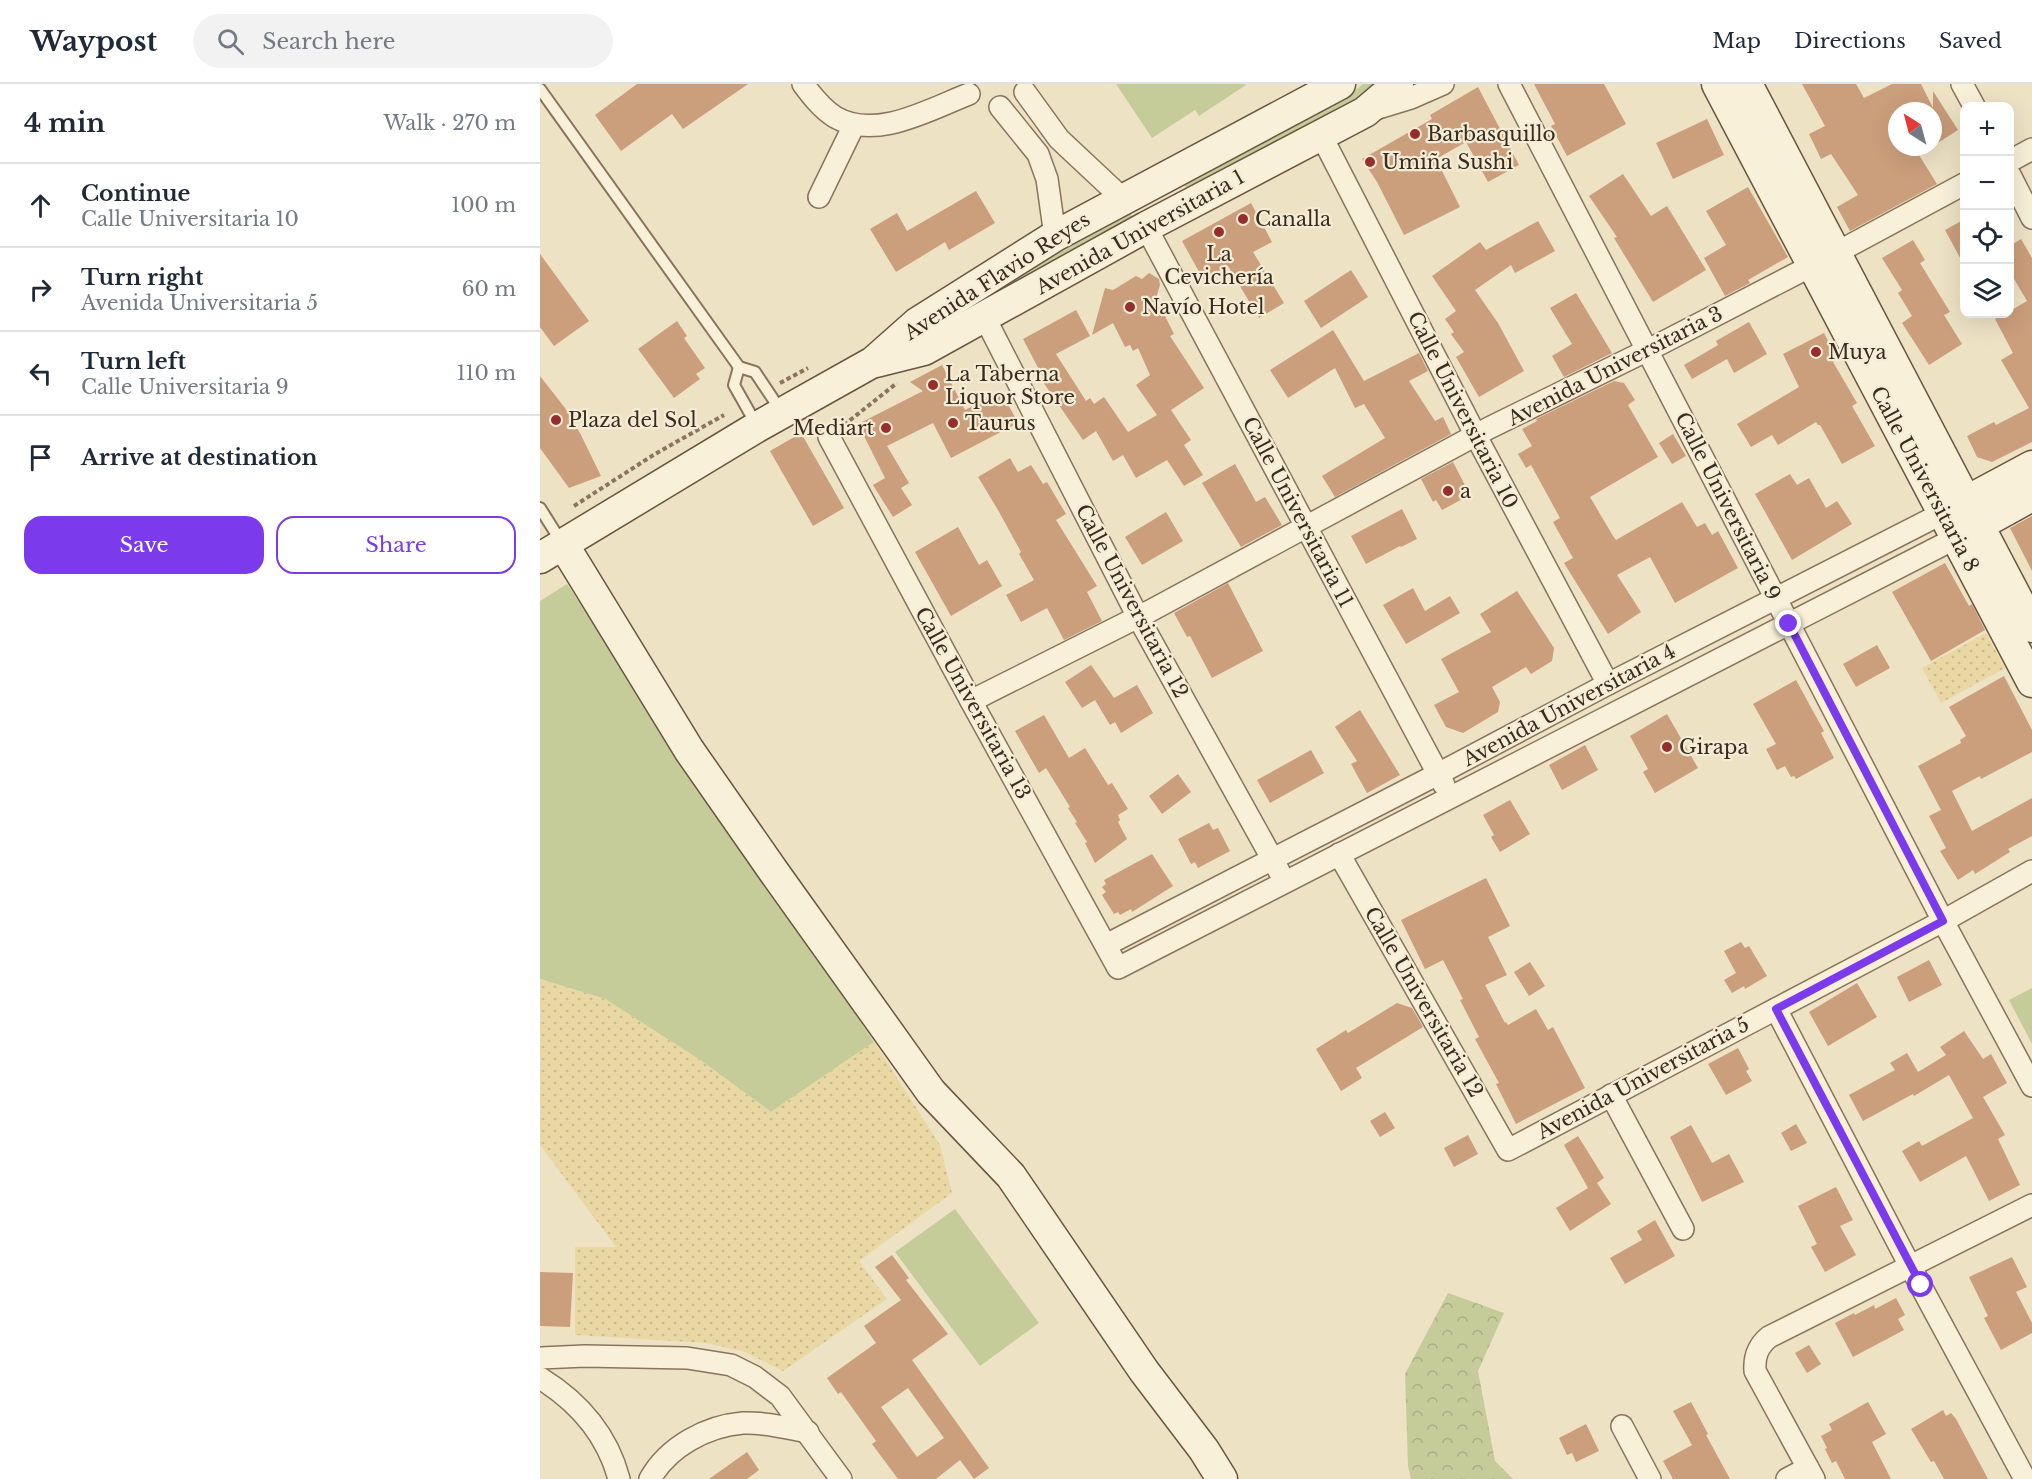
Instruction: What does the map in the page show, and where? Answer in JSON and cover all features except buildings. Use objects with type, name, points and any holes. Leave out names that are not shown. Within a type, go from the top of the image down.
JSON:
[{"type":"street","points":[[803,84],[834,117],[854,125],[905,120],[966,89],[978,102],[988,106],[1010,105],[1027,88],[1059,139],[1122,198]]},
{"type":"street","name":"Avenida Flavio Reyes","points":[[551,551],[770,420],[873,362],[917,323],[1055,236],[1122,198],[1340,84]]},
{"type":"street","name":"Avenida Universitaria 1","points":[[873,362],[924,350],[985,318],[1146,227],[1365,112],[1398,84]]},
{"type":"street","points":[[1365,112],[1411,98],[1443,84]]},
{"type":"street","name":"Calle Universitaria 9","points":[[1509,84],[1943,921],[2032,1086]]},
{"type":"street","name":"Calle Universitaria 8","points":[[1717,84],[1751,120],[1961,520],[2032,682]]},
{"type":"street","name":"Calle Universitaria 8","points":[[1747,84],[1751,120]]},
{"type":"street","points":[[1962,84],[1972,102]]},
{"type":"street","points":[[1000,107],[1038,154],[1047,179],[1055,236]]},
{"type":"street","points":[[819,197],[854,125]]},
{"type":"street","name":"Calle Universitaria 10","points":[[1322,135],[1476,436],[1617,679],[1639,699]]},
{"type":"street","points":[[1038,154],[1059,139]]},
{"type":"street","points":[[2014,159],[2032,149]]},
{"type":"street","points":[[2014,183],[2032,218]]},
{"type":"street","name":"Avenida Universitaria 3","points":[[971,701],[1138,617],[1476,436],[1824,259],[1960,187]]},
{"type":"street","name":"Calle Universitaria 11","points":[[1146,227],[1450,796]]},
{"type":"street","name":"Calle Universitaria 12","points":[[985,318],[1138,617],[1285,882]]},
{"type":"street","name":"Calle Universitaria 13","points":[[829,437],[1118,968]]},
{"type":"street","name":"Avenida Universitaria 4","points":[[1118,968],[1789,624],[1961,520],[2032,466]]},
{"type":"street","name":"Avenida Universitaria 4","points":[[1106,945],[1776,598],[1961,520],[2032,496]]},
{"type":"street","name":"Calle Universitaria 8","points":[[1961,520],[2032,627]]},
{"type":"street","points":[[551,551],[688,750],[931,1092],[1011,1176],[1144,1371],[1204,1450],[1222,1479]]},
{"type":"street","name":"Calle Universitaria 12","points":[[1340,854],[1509,1150]]},
{"type":"street","name":"Avenida Universitaria 5","points":[[1509,1150],[1943,921],[2032,871]]},
{"type":"street","points":[[1776,1009],[1910,1266],[2025,1479]]},
{"type":"street","points":[[1611,1095],[1683,1229]]},
{"type":"street","points":[[1787,1479],[1811,1474],[1755,1371],[1756,1352],[1762,1343],[1769,1337],[2032,1205]]},
{"type":"street","points":[[540,1358],[585,1356],[687,1358],[731,1365],[755,1377],[780,1396],[841,1479]]},
{"type":"street","points":[[540,1378],[561,1391],[594,1424],[605,1442],[619,1479]]},
{"type":"street","points":[[650,1479],[655,1469],[673,1451],[694,1437],[718,1428],[743,1423],[769,1424],[808,1432]]},
{"type":"street","points":[[1622,1426],[1650,1479]]},
{"type":"lane","points":[[540,89],[739,367],[755,372],[770,420]]},
{"type":"lane","points":[[739,367],[734,385],[770,420]]},
{"type":"lane","points":[[540,508],[551,551]]},
{"type":"path","points":[[829,437],[899,382]]},
{"type":"green space","points":[[1116,84],[1246,85],[1199,116],[1195,110],[1152,138]]},
{"type":"green space","points":[[1363,84],[1378,84],[1357,100],[1188,192],[1184,183],[1348,96]]},
{"type":"green space","points":[[1128,209],[1133,218],[1032,275],[996,292],[1028,266]]},
{"type":"green space","points":[[567,584],[874,1042],[771,1112],[700,1060],[605,999],[540,979],[540,601]]},
{"type":"green space","points":[[2032,988],[2032,1044],[2009,1000]]},
{"type":"green space","points":[[955,1209],[1039,1323],[980,1366],[895,1252]]},
{"type":"green space","points":[[1448,1293],[1504,1313],[1478,1371],[1495,1461],[1513,1479],[1411,1479],[1408,1466],[1405,1374]]},
{"type":"sand","points":[[1986,633],[2005,668],[1941,703],[1922,668]]},
{"type":"sand","points":[[540,979],[605,999],[700,1060],[771,1112],[874,1042],[940,1145],[952,1193],[859,1261],[887,1299],[783,1371],[745,1352],[707,1343],[575,1335],[575,1247],[616,1247],[540,1145]]},
{"type":"place","name":"Barbasquillo","points":[[1415,134]]},
{"type":"place","name":"Umiña Sushi","points":[[1370,162]]},
{"type":"place","name":"Canalla","points":[[1243,219]]},
{"type":"place","name":"La Cevichería","points":[[1219,232]]},
{"type":"place","name":"Navío Hotel","points":[[1130,307]]},
{"type":"place","name":"Muya","points":[[1816,352]]},
{"type":"place","name":"La Taberna Liquor Store","points":[[933,385]]},
{"type":"place","name":"Plaza del Sol","points":[[556,420]]},
{"type":"place","name":"Taurus","points":[[953,423]]},
{"type":"place","name":"Mediart","points":[[886,428]]},
{"type":"place","name":"a","points":[[1448,491]]},
{"type":"place","name":"Girapa","points":[[1667,747]]},
{"type":"route","points":[[1789,624],[1943,921],[1776,1009],[1921,1285]]}]
